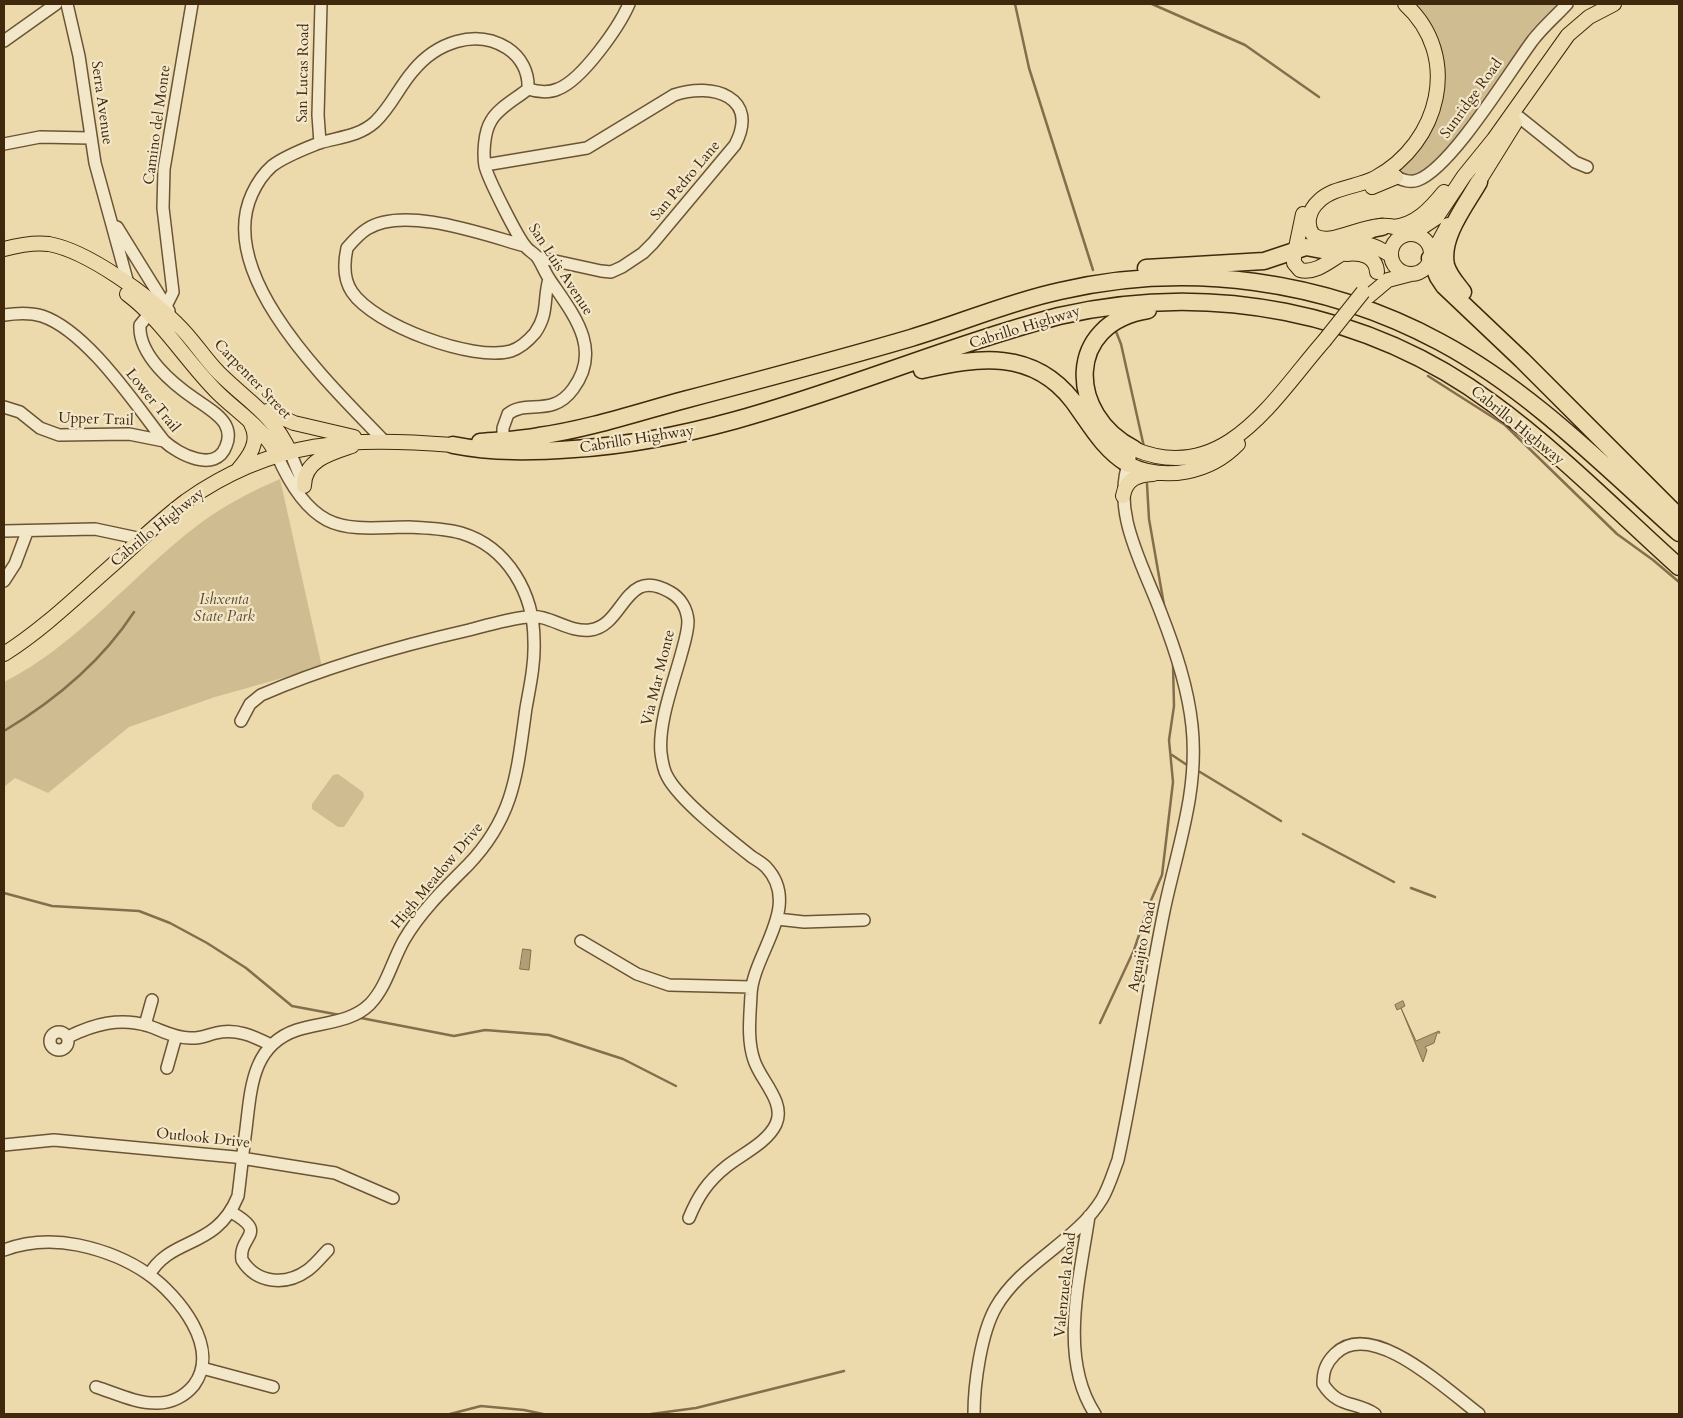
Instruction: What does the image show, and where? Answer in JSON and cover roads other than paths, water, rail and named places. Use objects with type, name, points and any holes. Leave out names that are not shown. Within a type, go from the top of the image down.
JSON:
[{"type":"highway","points":[[1479,182],[1452,232],[1446,254],[1446,265],[1454,281],[1522,360]]},
{"type":"highway","points":[[1044,295],[1077,282],[1115,272],[1156,267],[1264,261],[1281,257],[1306,246],[1330,250],[1372,229],[1386,227]]},
{"type":"highway","points":[[1430,257],[1437,275],[1444,286],[1522,360],[1679,517]]},
{"type":"highway","name":"Cabrillo Highway","points":[[453,445],[572,430],[908,339],[1044,295],[1078,287],[1128,280],[1214,278],[1298,289],[1379,314],[1440,342],[1498,378],[1538,409],[1679,533]]},
{"type":"highway","name":"Cabrillo Highway","points":[[453,445],[477,450],[512,452],[580,449],[630,443],[730,423],[817,396],[1027,325],[1074,312],[1142,303],[1193,301],[1227,303],[1277,310],[1342,326],[1390,344],[1443,371],[1485,398],[1519,424],[1679,567]]},
{"type":"highway","points":[[1131,456],[1120,441],[1103,426],[1088,400],[1084,373],[1093,343],[1110,324],[1129,314],[1227,303]]},
{"type":"highway","points":[[864,380],[976,359],[998,359],[1021,364],[1043,374],[1060,387],[1102,442],[1131,456]]},
{"type":"main road","points":[[1405,4],[1416,14],[1431,40],[1437,59],[1439,78],[1434,104],[1425,127],[1393,172],[1331,194],[1320,200],[1311,212],[1308,223],[1312,233],[1318,238],[1328,240],[1363,228],[1408,224],[1423,214],[1455,178],[1475,162]]},
{"type":"main road","points":[[1366,294],[1378,272],[1391,256],[1396,241],[1436,218],[1573,30],[1596,13],[1614,4]]},
{"type":"main road","points":[[1123,496],[1127,485],[1133,479],[1141,476],[1199,469],[1217,461],[1238,445],[1250,427],[1347,313],[1366,294],[1388,280],[1424,269],[1447,227],[1479,182],[1519,117],[1542,71]]},
{"type":"main road","points":[[1393,172],[1350,177],[1320,190],[1304,210],[1294,263],[1302,270],[1314,269],[1357,247],[1369,245],[1391,256],[1398,269],[1411,274]]},
{"type":"main road","points":[[1386,227],[1399,228],[1426,240],[1430,247],[1430,257]]},
{"type":"main road","name":"Carpenter Street","points":[[4,249],[36,243],[47,244],[77,254],[126,282],[157,305],[178,324],[218,372],[277,427],[283,454]]},
{"type":"main road","points":[[1338,256],[1353,253],[1366,256],[1375,263],[1378,272]]},
{"type":"main road","name":"Carpenter Street","points":[[96,265],[115,285],[134,298],[157,305],[218,392],[244,415],[270,444],[283,454]]},
{"type":"main road","points":[[252,402],[294,423],[369,440]]},
{"type":"main road","points":[[235,472],[250,452],[255,440],[254,429],[244,415]]},
{"type":"main road","points":[[1131,456],[1190,458],[1223,446],[1250,427]]},
{"type":"main road","points":[[304,492],[307,472],[317,461],[369,440]]},
{"type":"main road","name":"Cabrillo Highway","points":[[4,654],[46,624],[185,502],[235,472],[283,454],[328,443],[369,440],[453,445]]},
{"type":"main road","points":[[1131,456],[1147,471],[1166,474]]},
{"type":"street","points":[[4,41],[56,4]]},
{"type":"street","name":"Serra Avenue","points":[[67,4],[79,56],[90,138],[106,207],[125,270],[126,282]]},
{"type":"street","name":"Camino del Monte","points":[[157,305],[171,281],[163,208],[164,169],[192,4]]},
{"type":"street","name":"San Lucas Road","points":[[320,143],[318,115],[321,4]]},
{"type":"street","points":[[384,441],[317,370],[286,332],[266,299],[247,246],[246,215],[249,201],[263,174],[279,161],[320,143],[352,136],[367,129],[386,110],[420,63],[445,46],[464,39],[486,39],[510,50],[525,68],[528,75],[528,89],[540,91],[556,90],[574,78],[608,39],[629,4]]},
{"type":"street","name":"Sunridge Road","points":[[1393,172],[1408,181],[1419,180],[1449,155],[1539,33],[1567,4]]},
{"type":"street","name":"San Luis Avenue","points":[[504,440],[504,423],[511,412],[519,409],[544,408],[559,402],[571,392],[583,369],[585,346],[578,322],[572,311],[549,279],[537,257],[525,246],[485,165],[486,141],[490,122],[528,89]]},
{"type":"street","name":"San Pedro Lane","points":[[485,165],[587,148],[674,95],[687,91],[701,89],[716,92],[731,98],[741,109],[741,129],[735,145],[653,243],[636,258],[612,272],[537,257]]},
{"type":"street","points":[[1519,117],[1575,162],[1587,167]]},
{"type":"street","points":[[4,144],[40,137],[90,138]]},
{"type":"street","name":"Serra Avenue","points":[[106,207],[157,305]]},
{"type":"street","points":[[525,246],[456,228],[419,221],[384,222],[368,228],[347,248],[345,270],[350,290],[356,298],[388,320],[414,333],[458,349],[484,354],[514,350],[535,332],[543,319],[546,308],[545,290],[549,279]]},
{"type":"street","name":"Carpenter Street","points":[[126,282],[134,298]]},
{"type":"street","name":"Lower Trail","points":[[4,315],[33,314],[64,327],[109,371],[164,442],[174,450],[187,456],[213,459],[224,452],[228,439],[227,430],[220,418],[172,381],[150,354],[139,332],[140,325],[157,305]]},
{"type":"street","name":"Upper Trail","points":[[4,407],[20,412],[46,431],[59,435],[129,434],[164,442]]},
{"type":"street","name":"Carpenter Street","points":[[283,454],[315,512],[336,524],[435,528],[462,533],[483,543],[504,560],[514,572],[524,588],[532,616]]},
{"type":"street","name":"Aguajito Road","points":[[974,1414],[974,1397],[983,1348],[991,1316],[996,1306],[1017,1282],[1089,1216],[1102,1199],[1118,1160],[1164,910],[1186,822],[1194,761],[1192,724],[1176,656],[1129,529],[1123,496],[1131,456]]},
{"type":"street","points":[[4,531],[27,532],[95,529],[142,539]]},
{"type":"street","points":[[4,581],[16,564],[27,532]]},
{"type":"street","name":"Via Mar Monte","points":[[242,721],[255,698],[281,686],[432,638],[532,616],[580,630],[591,630],[603,626],[610,621],[630,593],[637,588],[658,586],[678,597],[687,613],[688,627],[661,735],[663,768],[675,788],[699,811],[761,863],[772,875],[778,894],[778,919],[751,987],[751,1048],[759,1073],[778,1106],[777,1120],[766,1136],[710,1181],[696,1201],[689,1218]]},
{"type":"street","name":"High Meadow Drive","points":[[149,1275],[159,1261],[211,1233],[231,1212],[238,1196],[251,1083],[263,1054],[271,1046],[295,1031],[346,1018],[369,1005],[383,985],[412,928],[494,834],[507,808],[517,773],[534,654],[532,616]]},
{"type":"street","points":[[778,919],[804,922],[864,920]]},
{"type":"street","points":[[581,941],[637,974],[669,985],[751,987]]},
{"type":"street","points":[[144,1025],[152,1000]]},
{"type":"street","points":[[68,1037],[94,1025],[122,1022],[144,1025],[176,1036],[190,1038],[228,1031],[246,1034],[271,1046]]},
{"type":"street","points":[[167,1068],[176,1036]]},
{"type":"street","name":"Outlook Drive","points":[[4,1145],[54,1140],[242,1158],[335,1172],[393,1198]]},
{"type":"street","points":[[231,1212],[246,1220],[251,1231],[241,1251],[242,1260],[257,1274],[269,1281],[282,1280],[306,1272],[328,1250]]},
{"type":"street","name":"Valenzuela Road","points":[[1089,1216],[1073,1343],[1083,1388],[1095,1414]]},
{"type":"street","points":[[4,1250],[36,1242],[68,1243],[110,1255],[149,1275],[179,1306],[197,1330],[204,1352],[202,1368],[190,1390],[169,1402],[150,1403],[96,1387]]},
{"type":"street","points":[[1375,1414],[1340,1402],[1329,1393],[1323,1384],[1324,1369],[1328,1361],[1346,1346],[1366,1343],[1382,1347],[1398,1355],[1479,1414]]},
{"type":"street","points":[[202,1368],[273,1387]]},
{"type":"waterway","points":[[1015,4],[1029,68],[1093,270]]},
{"type":"waterway","points":[[1152,4],[1245,45],[1319,97]]},
{"type":"waterway","points":[[1115,329],[1121,344],[1144,447]]},
{"type":"waterway","points":[[1428,376],[1505,425],[1617,534],[1679,582]]},
{"type":"waterway","points":[[1147,484],[1149,519],[1164,605]]},
{"type":"waterway","points":[[4,731],[41,707],[76,679],[107,647],[134,612]]},
{"type":"waterway","points":[[1100,1023],[1134,950],[1149,905],[1162,875],[1173,782],[1169,740],[1174,706],[1173,664]]},
{"type":"waterway","points":[[1172,755],[1187,765]]},
{"type":"waterway","points":[[1200,772],[1281,821]]},
{"type":"waterway","points":[[1303,834],[1394,882]]},
{"type":"waterway","points":[[1411,888],[1435,897]]},
{"type":"waterway","points":[[4,893],[52,906],[139,911],[170,923],[207,943],[246,968],[292,1006],[340,1015]]},
{"type":"waterway","points":[[361,1018],[454,1036],[485,1030],[549,1035],[623,1059],[676,1086]]},
{"type":"waterway","points":[[651,1414],[696,1408],[844,1371]]},
{"type":"waterway","points":[[450,1414],[481,1406],[524,1410],[543,1414]]},
{"type":"park label","name":"Ishxenta State Park","points":[[224,610]]}]
